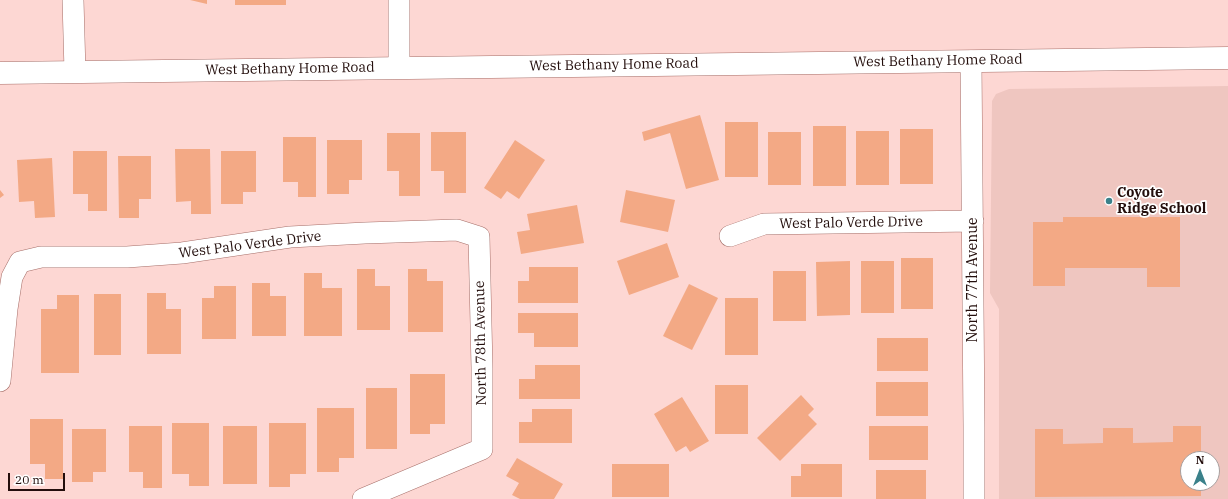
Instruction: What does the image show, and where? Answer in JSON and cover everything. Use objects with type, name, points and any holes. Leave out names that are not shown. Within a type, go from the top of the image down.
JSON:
[{"type":"main road","name":"West Bethany Home Road","points":[[0,72],[1228,58]]},
{"type":"street","points":[[398,0],[398,67]]},
{"type":"street","points":[[70,1],[75,72]]},
{"type":"street","name":"North 77th Avenue","points":[[971,61],[974,499]]},
{"type":"street","name":"West Palo Verde Drive","points":[[730,236],[764,224],[973,220]]},
{"type":"street","name":"West Palo Verde Drive","points":[[0,381],[7,309],[12,277],[20,262],[42,257],[128,257],[182,253],[290,237],[320,235],[457,230],[479,237]]},
{"type":"street","name":"North 78th Avenue","points":[[363,499],[482,449],[479,237]]},
{"type":"shaded area","name":"Coyote Ridge School","points":[[1228,86],[1228,499],[999,499],[999,309],[990,293],[992,101],[996,94],[1009,89]]},
{"type":"building","points":[[190,0],[207,0],[207,4]]},
{"type":"building","points":[[235,0],[286,0],[286,5],[235,5]]},
{"type":"building","points":[[700,115],[719,180],[686,189],[670,133],[644,141],[642,132]]},
{"type":"building","points":[[725,122],[758,122],[758,177],[725,177]]},
{"type":"building","points":[[813,126],[846,126],[846,186],[813,186]]},
{"type":"building","points":[[900,129],[933,129],[933,184],[900,184]]},
{"type":"building","points":[[856,131],[889,131],[889,185],[856,185]]},
{"type":"building","points":[[431,132],[466,132],[466,193],[444,193],[444,171],[431,171]]},
{"type":"building","points":[[768,132],[801,132],[801,185],[768,185]]},
{"type":"building","points":[[387,133],[420,133],[420,196],[399,196],[399,171],[387,171]]},
{"type":"building","points":[[283,137],[316,137],[316,197],[298,197],[298,182],[283,182]]},
{"type":"building","points":[[327,140],[362,140],[362,180],[349,180],[349,194],[327,194]]},
{"type":"building","points":[[515,140],[545,160],[519,199],[507,191],[501,199],[484,188]]},
{"type":"building","points":[[175,149],[210,149],[211,214],[191,214],[191,201],[176,202]]},
{"type":"building","points":[[73,151],[107,151],[107,211],[88,211],[88,194],[73,194]]},
{"type":"building","points":[[221,151],[256,151],[256,192],[243,192],[243,204],[221,204]]},
{"type":"building","points":[[118,156],[151,156],[151,199],[139,199],[139,218],[119,218]]},
{"type":"building","points":[[52,158],[55,217],[35,218],[34,201],[19,202],[17,160]]},
{"type":"building","points":[[0,190],[4,195],[0,198]]},
{"type":"building","points":[[626,190],[675,200],[668,232],[620,222]]},
{"type":"building","points":[[577,205],[584,243],[521,254],[517,232],[530,230],[527,214]]},
{"type":"building","points":[[1063,217],[1180,217],[1180,287],[1147,287],[1147,268],[1065,268],[1065,286],[1033,286],[1033,222],[1063,222]]},
{"type":"building","points":[[667,243],[679,277],[629,295],[617,261]]},
{"type":"building","points":[[901,258],[933,258],[933,309],[901,309]]},
{"type":"building","points":[[850,261],[850,315],[817,316],[816,262]]},
{"type":"building","points":[[861,261],[894,261],[894,313],[861,313]]},
{"type":"building","points":[[529,267],[578,267],[578,303],[518,303],[518,281],[529,281]]},
{"type":"building","points":[[357,269],[375,269],[375,286],[390,286],[390,330],[357,330]]},
{"type":"building","points":[[408,269],[427,269],[427,281],[443,281],[443,332],[408,332]]},
{"type":"building","points":[[773,271],[806,271],[806,321],[773,321]]},
{"type":"building","points":[[304,273],[322,273],[322,288],[342,288],[342,336],[304,336]]},
{"type":"building","points":[[252,283],[270,283],[270,296],[286,296],[286,336],[252,336]]},
{"type":"building","points":[[689,284],[718,298],[692,350],[663,336]]},
{"type":"building","points":[[214,286],[236,286],[236,339],[202,339],[202,298],[214,298]]},
{"type":"building","points":[[147,293],[166,293],[166,309],[181,309],[181,354],[147,354]]},
{"type":"building","points":[[94,294],[121,294],[121,355],[94,355]]},
{"type":"building","points":[[57,295],[79,295],[79,373],[41,373],[41,309],[57,309]]},
{"type":"building","points":[[725,298],[758,298],[758,355],[725,355]]},
{"type":"building","points":[[518,313],[578,313],[578,347],[534,347],[534,333],[518,333]]},
{"type":"building","points":[[877,338],[928,338],[928,371],[877,371]]},
{"type":"building","points":[[535,365],[580,365],[580,399],[519,399],[519,379],[535,379]]},
{"type":"building","points":[[410,374],[445,374],[445,424],[430,424],[430,434],[410,434]]},
{"type":"building","points":[[876,382],[928,382],[928,416],[876,416]]},
{"type":"building","points":[[715,385],[748,385],[748,434],[715,434]]},
{"type":"building","points":[[366,388],[397,388],[397,449],[366,449]]},
{"type":"building","points":[[801,395],[814,409],[808,415],[817,424],[780,461],[757,438]]},
{"type":"building","points":[[682,397],[709,441],[690,452],[686,446],[676,452],[654,414]]},
{"type":"building","points":[[317,408],[354,408],[354,458],[339,458],[339,472],[317,472]]},
{"type":"building","points":[[532,409],[572,409],[572,443],[519,443],[519,422],[532,422]]},
{"type":"building","points":[[30,419],[63,419],[63,479],[45,479],[45,464],[30,464]]},
{"type":"building","points":[[172,423],[209,423],[209,486],[189,486],[189,474],[172,474]]},
{"type":"building","points":[[269,423],[306,423],[306,474],[290,474],[290,487],[269,487]]},
{"type":"building","points":[[129,426],[162,426],[162,488],[143,488],[143,472],[129,472]]},
{"type":"building","points":[[223,426],[257,426],[257,484],[223,484]]},
{"type":"building","points":[[869,426],[928,426],[928,460],[869,460]]},
{"type":"building","points":[[1173,426],[1201,426],[1201,451],[1180,451],[1180,491],[1201,491],[1201,496],[1035,497],[1035,429],[1063,429],[1063,444],[1103,443],[1103,428],[1133,428],[1133,443],[1173,442]]},
{"type":"building","points":[[72,429],[106,429],[106,472],[93,472],[93,482],[72,482]]},
{"type":"building","points":[[517,458],[563,484],[554,499],[520,499],[512,495],[519,483],[506,476]]},
{"type":"building","points":[[612,464],[669,464],[669,497],[612,497]]},
{"type":"building","points":[[801,464],[842,464],[842,497],[791,497],[791,476],[801,476]]},
{"type":"building","points":[[876,470],[926,470],[926,499],[876,499]]},
{"type":"place","name":"Coyote Ridge School","points":[[1109,201]]}]
